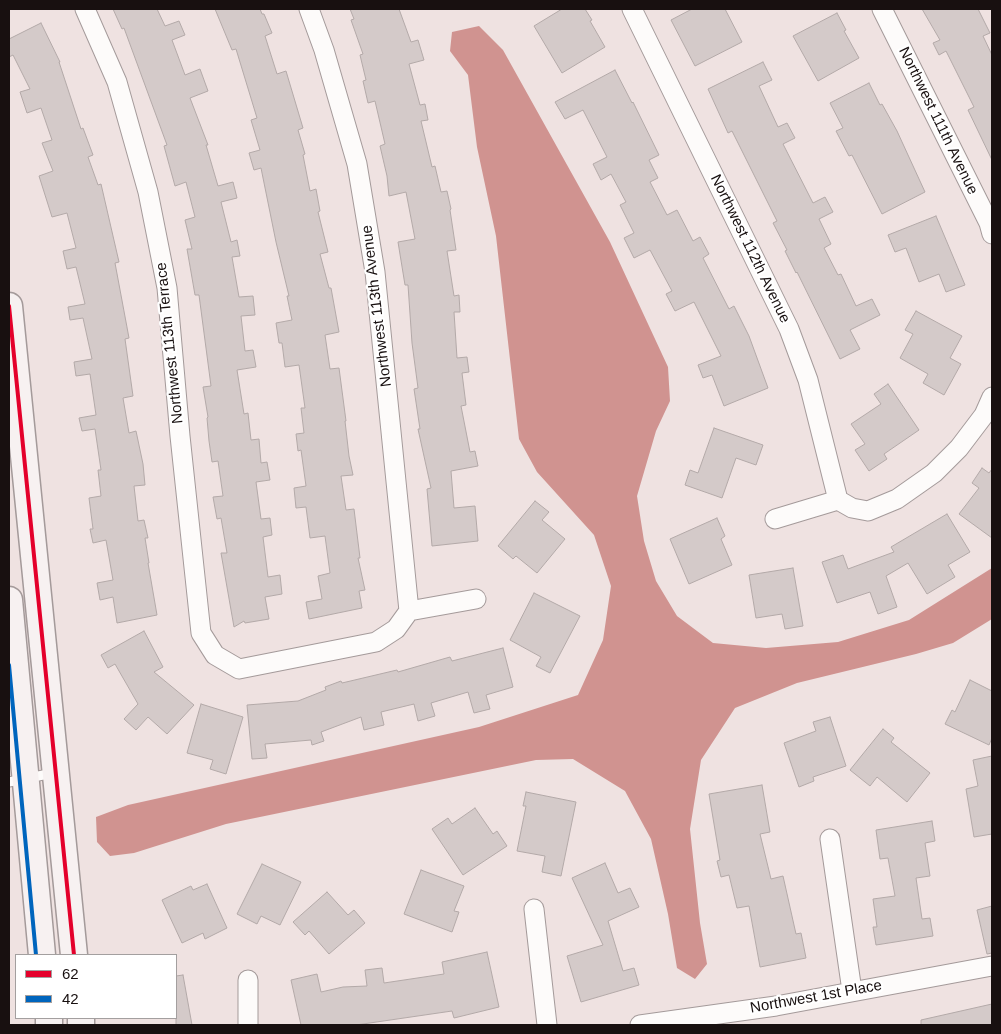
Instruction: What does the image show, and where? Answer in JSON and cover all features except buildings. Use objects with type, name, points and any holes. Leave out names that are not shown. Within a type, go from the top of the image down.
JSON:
[{"type":"main road","points":[[9,306],[18,488],[45,650],[55,772],[74,954]]},
{"type":"main road","points":[[9,600],[17,780],[42,954]]},
{"type":"street","name":"Northwest 113th Terrace","points":[[85,9],[117,82],[148,192],[167,288],[180,436],[201,634],[215,655],[239,669],[376,642],[396,629],[409,611]]},
{"type":"street","name":"Northwest 113th Avenue","points":[[308,9],[324,50],[357,164],[375,272],[409,611]]},
{"type":"street","name":"Northwest 112th Avenue","points":[[632,9],[789,329],[808,380],[838,500]]},
{"type":"street","name":"Northwest 111th Avenue","points":[[882,9],[984,214],[992,234]]},
{"type":"street","points":[[775,519],[838,500],[852,508],[868,511],[896,500],[934,473],[960,448],[984,415],[992,397]]},
{"type":"street","points":[[409,611],[476,599]]},
{"type":"street","points":[[830,839],[852,991]]},
{"type":"street","points":[[534,909],[547,1025]]},
{"type":"street","name":"Northwest 1st Place","points":[[640,1025],[776,1006],[992,966]]},
{"type":"street","points":[[248,980],[248,1025]]},
{"type":"lane","points":[[17,780],[55,772]]},
{"type":"shaded area","points":[[479,26],[503,50],[610,242],[668,367],[670,401],[656,431],[637,496],[644,541],[656,581],[677,616],[713,643],[766,648],[838,642],[909,620],[992,568],[992,619],[953,643],[797,683],[735,708],[701,760],[690,829],[700,923],[707,964],[695,979],[677,968],[668,914],[651,839],[625,791],[573,759],[536,760],[226,824],[134,853],[110,856],[97,842],[96,817],[128,805],[479,727],[578,695],[603,640],[611,586],[594,535],[537,472],[519,439],[496,236],[477,147],[468,75],[450,51],[452,32]]},
{"type":"transit line","name":"62","points":[[9,306],[74,954]]},
{"type":"transit line","name":"42","points":[[9,665],[36,954]]}]
